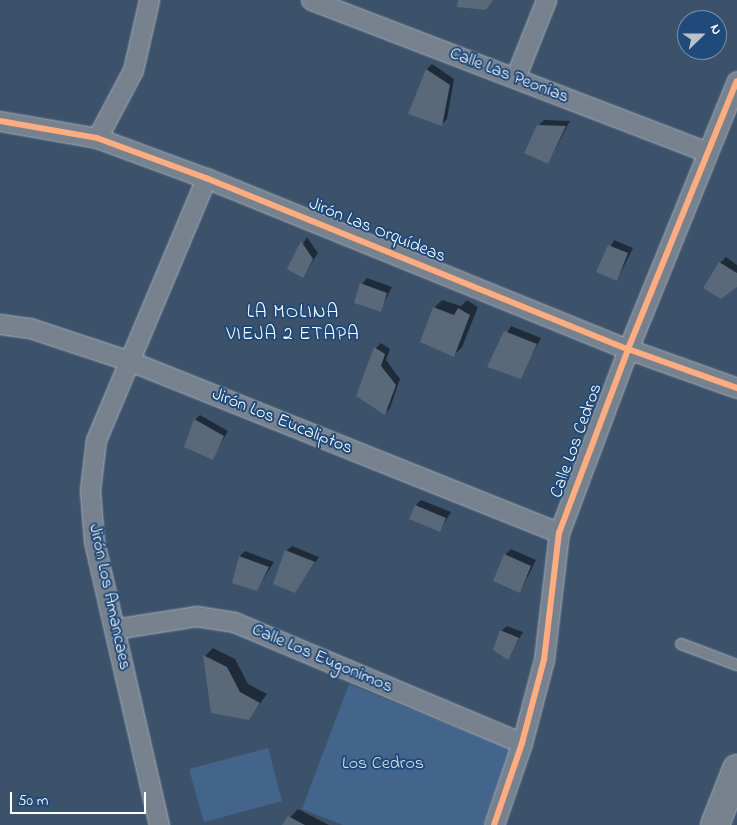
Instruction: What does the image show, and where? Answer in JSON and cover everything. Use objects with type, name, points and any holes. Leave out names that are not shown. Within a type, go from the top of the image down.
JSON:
[{"type":"main road","points":[[715,825],[737,769]]},
{"type":"street","points":[[97,138],[133,70],[149,0]]},
{"type":"street","name":"Calle Las Peonias","points":[[311,0],[707,152]]},
{"type":"street","points":[[515,78],[546,0]]},
{"type":"street","name":"Calle Los Cedros","points":[[494,825],[522,743],[544,660],[559,533],[628,348],[737,81]]},
{"type":"street","name":"Jirón Las Orquídeas","points":[[0,121],[97,138],[206,178],[628,348],[737,388]]},
{"type":"street","name":"Jirón Los Amancaes","points":[[158,825],[94,541],[90,490],[96,440],[206,178]]},
{"type":"street","name":"Jirón Los Eucaliptos","points":[[0,324],[30,328],[130,361],[559,533]]},
{"type":"street","name":"Calle Los Eugonimos","points":[[114,629],[196,616],[234,622],[522,743]]},
{"type":"lane","points":[[681,644],[737,665]]},
{"type":"green space","name":"Los Cedros","points":[[349,684],[510,749],[483,825],[343,825],[302,809]]},
{"type":"green space","points":[[268,748],[282,801],[204,822],[189,769]]},
{"type":"building","points":[[458,0],[493,0],[486,10],[457,7]]},
{"type":"building","points":[[426,69],[450,85],[442,126],[408,114]]},
{"type":"building","points":[[537,125],[566,126],[548,164],[524,153]]},
{"type":"building","points":[[301,241],[313,259],[303,278],[287,269]]},
{"type":"building","points":[[608,245],[628,253],[617,281],[596,272]]},
{"type":"building","points":[[719,262],[737,273],[737,287],[721,299],[703,288]]},
{"type":"building","points":[[360,283],[387,293],[381,312],[354,303]]},
{"type":"building","points":[[433,307],[454,315],[458,308],[470,315],[454,357],[420,342]]},
{"type":"building","points":[[504,331],[537,344],[521,379],[487,367]]},
{"type":"building","points":[[374,347],[385,354],[381,366],[396,385],[385,415],[356,396]]},
{"type":"building","points":[[194,419],[224,436],[213,460],[184,447]]},
{"type":"building","points":[[415,505],[446,518],[440,532],[409,519]]},
{"type":"building","points":[[285,550],[315,562],[295,593],[273,584]]},
{"type":"building","points":[[504,554],[531,566],[520,593],[493,581]]},
{"type":"building","points":[[239,556],[269,567],[257,591],[232,583]]},
{"type":"building","points":[[500,630],[519,638],[508,660],[493,650]]},
{"type":"building","points":[[203,655],[227,667],[240,692],[260,703],[249,720],[211,713]]},
{"type":"building","points":[[288,816],[305,825],[282,825]]},
{"type":"cycle path","points":[[494,825],[522,743],[544,660],[559,533],[628,349],[737,81]]},
{"type":"cycle path","points":[[0,121],[97,138],[206,178],[628,349],[737,388]]},
{"type":"district","name":"LA MOLINA VIEJA 2 ETAPA","points":[[293,324]]}]
